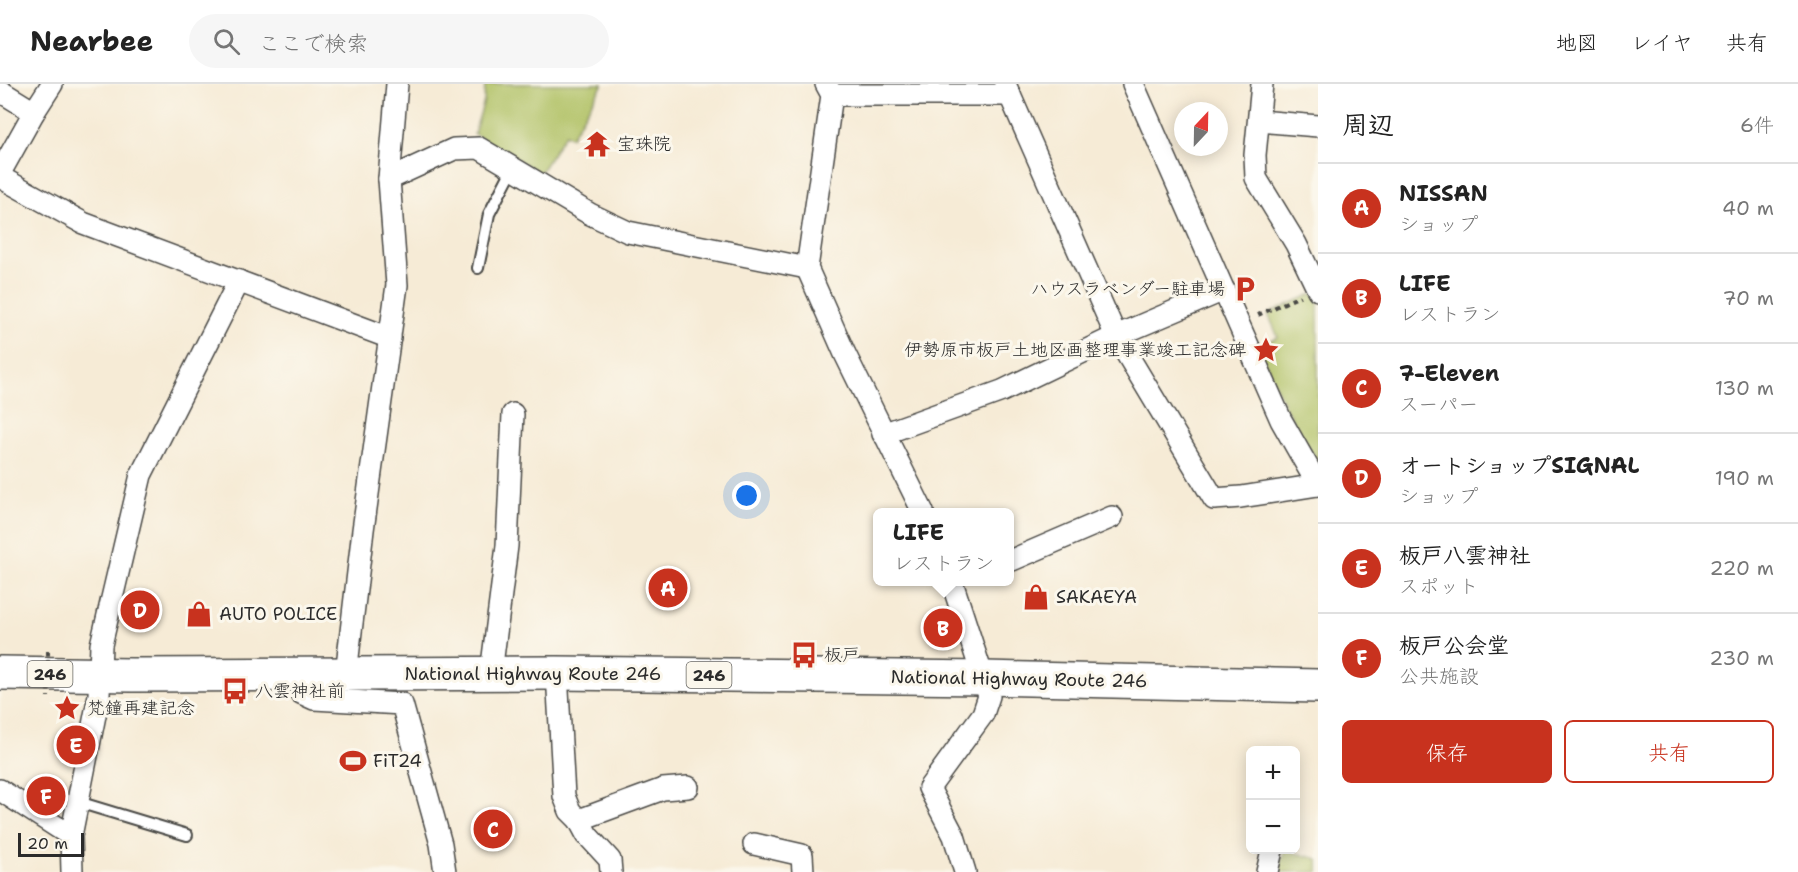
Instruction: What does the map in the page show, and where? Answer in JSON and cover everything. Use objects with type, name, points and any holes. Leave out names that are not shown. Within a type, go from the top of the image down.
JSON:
[{"type":"highway","name":"National Highway Route 246","points":[[0,673],[100,675],[557,673],[985,678],[1318,686]]},
{"type":"street","points":[[52,84],[0,175],[83,223],[390,338]]},
{"type":"street","points":[[346,674],[363,530],[398,285],[389,179],[396,84]]},
{"type":"street","points":[[920,508],[845,354],[807,268],[829,90],[1007,89],[1116,336],[1214,499],[1318,485],[1281,420],[1133,84]]},
{"type":"street","points":[[1262,84],[1255,155],[1256,178],[1296,244],[1318,289]]},
{"type":"street","points":[[0,91],[34,112]]},
{"type":"street","points":[[1259,121],[1318,126]]},
{"type":"street","points":[[389,179],[454,149],[479,148],[590,214],[628,232],[807,268]]},
{"type":"street","points":[[72,872],[71,836],[96,717],[100,645],[141,475],[239,281]]},
{"type":"street","points":[[883,434],[1002,391],[1116,336],[1224,290]]},
{"type":"street","points":[[491,674],[507,546],[513,414]]},
{"type":"street","points":[[1014,559],[1112,517]]},
{"type":"street","points":[[953,586],[989,696],[983,714],[929,788],[954,836],[965,872]]},
{"type":"street","points":[[557,673],[564,796],[570,812],[610,860],[611,872]]},
{"type":"street","points":[[300,674],[301,693],[314,699],[402,704],[441,844],[445,872]]},
{"type":"street","points":[[579,820],[663,789],[688,787]]},
{"type":"street","points":[[0,790],[71,836]]},
{"type":"street","points":[[754,844],[802,855],[803,872]]},
{"type":"street","points":[[1267,872],[1271,854]]},
{"type":"lane","points":[[478,268],[489,214],[513,168]]},
{"type":"lane","points":[[78,802],[187,835]]},
{"type":"path","points":[[1238,323],[1318,289]]},
{"type":"path","points":[[48,651],[48,697]]},
{"type":"green space","points":[[485,84],[603,84],[571,137],[565,134],[540,173],[474,134],[484,101]]},
{"type":"green space","points":[[1314,293],[1318,302],[1318,463],[1285,407],[1258,346],[1278,337],[1268,314]]},
{"type":"green space","points":[[1284,854],[1300,854],[1318,859],[1318,872],[1278,872]]},
{"type":"place","name":"宝珠院","points":[[597,144]]},
{"type":"place","name":"ハウスラベンダー駐車場","points":[[1245,289]]},
{"type":"place","name":"伊勢原市板戸土地区画整理事業竣工記念碑","points":[[1266,350]]},
{"type":"place","name":"NISSAN","points":[[668,588]]},
{"type":"place","name":"SAKAEYA","points":[[1036,597]]},
{"type":"place","name":"オートショップSIGNAL","points":[[140,610]]},
{"type":"place","name":"AUTO POLICE","points":[[199,614]]},
{"type":"place","name":"LIFE","points":[[943,628]]},
{"type":"place","name":"板戸","points":[[804,655]]},
{"type":"place","name":"八雲神社前","points":[[235,691]]},
{"type":"place","name":"梵鐘再建記念","points":[[67,708]]},
{"type":"place","name":"板戸八雲神社","points":[[76,745]]},
{"type":"place","name":"FiT24","points":[[353,761]]},
{"type":"place","name":"板戸公会堂","points":[[46,796]]},
{"type":"place","name":"7-Eleven","points":[[493,829]]}]
